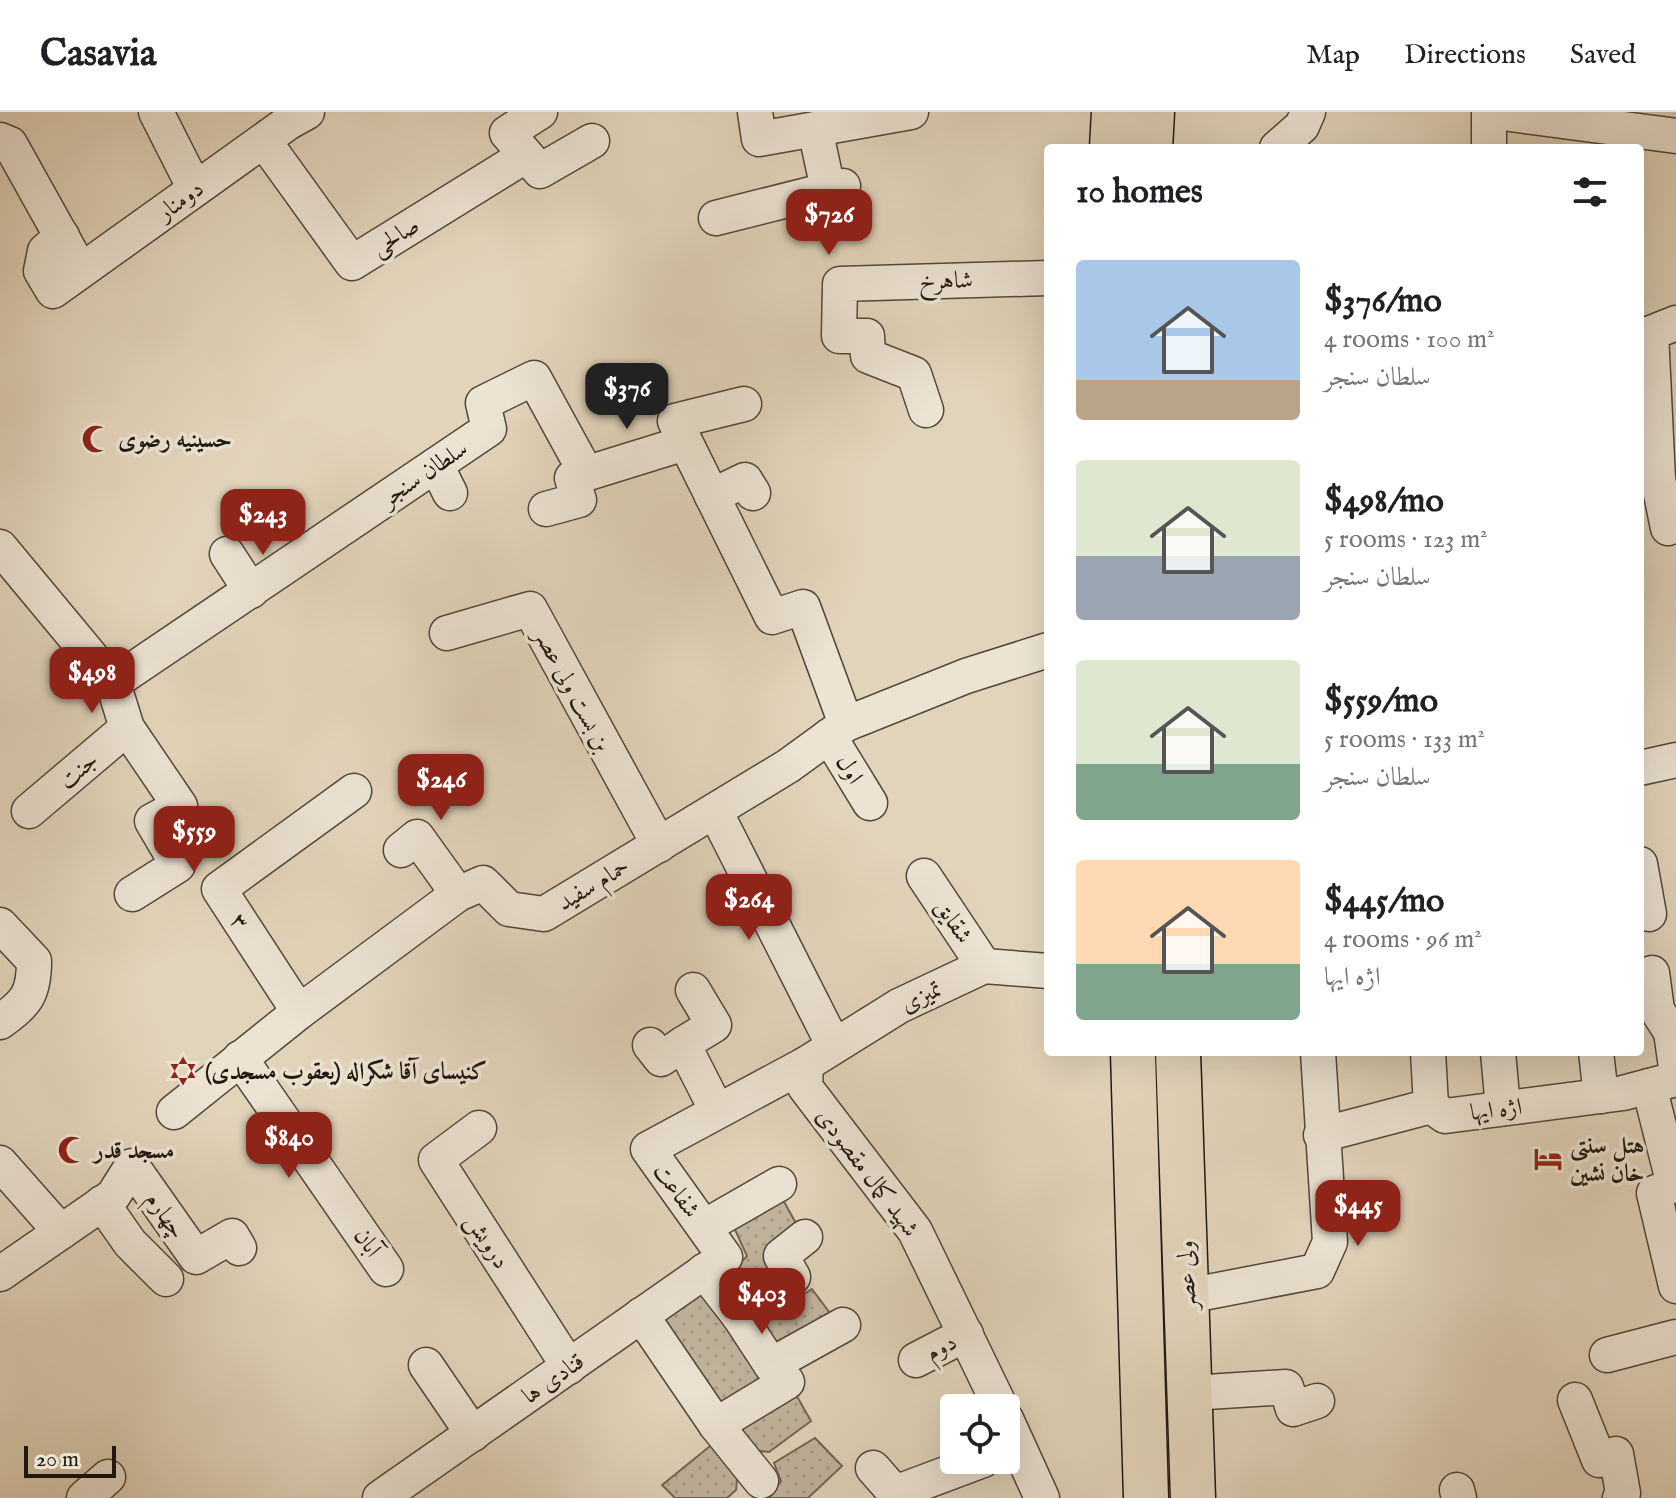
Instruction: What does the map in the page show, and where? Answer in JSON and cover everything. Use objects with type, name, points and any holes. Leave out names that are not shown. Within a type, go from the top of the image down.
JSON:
[{"type":"main road","points":[[1112,144],[1114,112]]},
{"type":"main road","points":[[1150,144],[1152,112]]},
{"type":"main road","name":"ولی عصر","points":[[1133,1056],[1146,1498]]},
{"type":"main road","name":"ولی عصر","points":[[1178,1056],[1193,1498]]},
{"type":"street","points":[[156,112],[195,189]]},
{"type":"street","name":"دومنار","points":[[62,236],[45,251],[41,271],[53,291],[307,112]]},
{"type":"street","points":[[540,112],[507,133],[540,171],[592,141]]},
{"type":"street","points":[[755,112],[759,139],[911,112]]},
{"type":"street","points":[[1282,144],[1302,126],[1308,112]]},
{"type":"street","points":[[1489,112],[1489,144]]},
{"type":"street","points":[[1496,112],[1626,140],[1672,128]]},
{"type":"street","points":[[716,218],[836,187],[815,129]]},
{"type":"street","points":[[0,140],[10,144],[81,271]]},
{"type":"street","name":"صالحی","points":[[264,141],[352,263],[525,156]]},
{"type":"street","name":"شاهرخ","points":[[926,410],[914,374],[868,356],[867,336],[839,336],[840,284],[1044,278]]},
{"type":"street","points":[[1664,328],[1658,479],[1668,528]]},
{"type":"street","name":"سلطان سنجر","points":[[113,683],[251,591],[443,479],[489,429],[483,403],[534,378],[586,473]]},
{"type":"street","points":[[744,404],[675,421],[772,617],[803,607],[838,730]]},
{"type":"street","points":[[546,509],[579,500],[572,478],[685,443]]},
{"type":"street","points":[[712,496],[745,480],[753,493]]},
{"type":"street","points":[[0,547],[113,683],[127,728],[180,806],[152,821],[178,865],[132,894]]},
{"type":"street","points":[[227,554],[251,591]]},
{"type":"street","name":"بن بست ولی عصر","points":[[447,633],[530,609],[659,845]]},
{"type":"street","name":"حمام سفید","points":[[458,894],[483,883],[509,909],[544,914],[788,766],[838,730],[966,676],[1044,651]]},
{"type":"street","name":"جنت","points":[[29,811],[127,728]]},
{"type":"street","name":"اول","points":[[838,730],[870,803]]},
{"type":"street","points":[[1644,767],[1676,760]]},
{"type":"street","name":"۳","points":[[299,1012],[219,889],[354,791]]},
{"type":"street","name":"شهید کمال مقصودی","points":[[715,811],[820,1055],[805,1087],[915,1231],[994,1394]]},
{"type":"street","points":[[174,1112],[299,1012],[458,894],[417,837],[401,850]]},
{"type":"street","name":"شقایق","points":[[924,876],[984,966]]},
{"type":"street","points":[[1644,886],[1649,914]]},
{"type":"street","points":[[0,925],[34,961],[34,984],[24,1005],[0,1022]]},
{"type":"street","name":"تمیزی","points":[[820,1055],[899,1006],[984,966],[1044,971]]},
{"type":"street","points":[[1652,973],[1657,1010],[1671,1032],[1667,1077],[1674,1185],[1654,1193],[1666,1198],[1676,1286]]},
{"type":"street","points":[[693,990],[714,1025],[666,1045],[717,1111]]},
{"type":"street","name":"شفاعت","points":[[771,1365],[739,1316],[714,1264],[704,1227],[648,1149],[820,1055]]},
{"type":"street","points":[[1187,1296],[1317,1271],[1330,1242],[1318,1056]]},
{"type":"street","points":[[1428,1056],[1431,1106]]},
{"type":"street","points":[[1498,1056],[1503,1108]]},
{"type":"street","points":[[1596,1056],[1601,1096]]},
{"type":"street","name":"آبان","points":[[240,1058],[386,1269]]},
{"type":"street","name":"اژه ایها","points":[[1321,1135],[1431,1106],[1445,1116],[1601,1096],[1667,1077]]},
{"type":"street","name":"درویش","points":[[479,1128],[436,1160],[569,1367]]},
{"type":"street","points":[[0,1163],[61,1232]]},
{"type":"street","name":"چهارم","points":[[102,1203],[113,1196],[132,1166],[196,1257],[232,1236],[239,1248]]},
{"type":"street","points":[[704,1227],[779,1184]]},
{"type":"street","points":[[0,1274],[102,1203],[130,1243],[166,1279]]},
{"type":"street","points":[[739,1316],[793,1277],[781,1256],[805,1237]]},
{"type":"street","name":"قنادی ها","points":[[380,1498],[714,1264]]},
{"type":"street","points":[[641,1315],[716,1425],[761,1481]]},
{"type":"street","points":[[716,1425],[787,1382],[771,1365],[843,1325]]},
{"type":"street","name":"دوم","points":[[916,1360],[966,1334]]},
{"type":"street","points":[[1607,1355],[1676,1337]]},
{"type":"street","points":[[426,1365],[473,1434]]},
{"type":"street","points":[[1191,1393],[1286,1387],[1293,1409],[1317,1401]]},
{"type":"street","points":[[1575,1400],[1599,1460],[1616,1454],[1623,1493],[1620,1498]]},
{"type":"street","points":[[1020,1457],[1042,1498]]},
{"type":"street","points":[[873,1468],[895,1493],[946,1474]]},
{"type":"shaded area","points":[[781,1196],[798,1227],[775,1268],[738,1295],[726,1278],[747,1256],[732,1223]]},
{"type":"shaded area","points":[[812,1289],[832,1316],[774,1348],[759,1323]]},
{"type":"shaded area","points":[[701,1290],[763,1377],[722,1404],[659,1317]]},
{"type":"shaded area","points":[[795,1393],[811,1421],[769,1452],[752,1450],[735,1426]]},
{"type":"shaded area","points":[[720,1438],[739,1458],[736,1490],[727,1498],[675,1498],[662,1485]]},
{"type":"shaded area","points":[[815,1438],[842,1466],[808,1498],[769,1498],[781,1481],[774,1463]]},
{"type":"place","name":"حسینیه رضوی","points":[[96,439]]},
{"type":"place","name":"کنیسای آقا شکراله (یعقوب مسجدی)","points":[[183,1071]]},
{"type":"place","name":"مسجد قدر","points":[[72,1150]]},
{"type":"place","name":"هتل سنتی خان نشین","points":[[1548,1159]]}]
